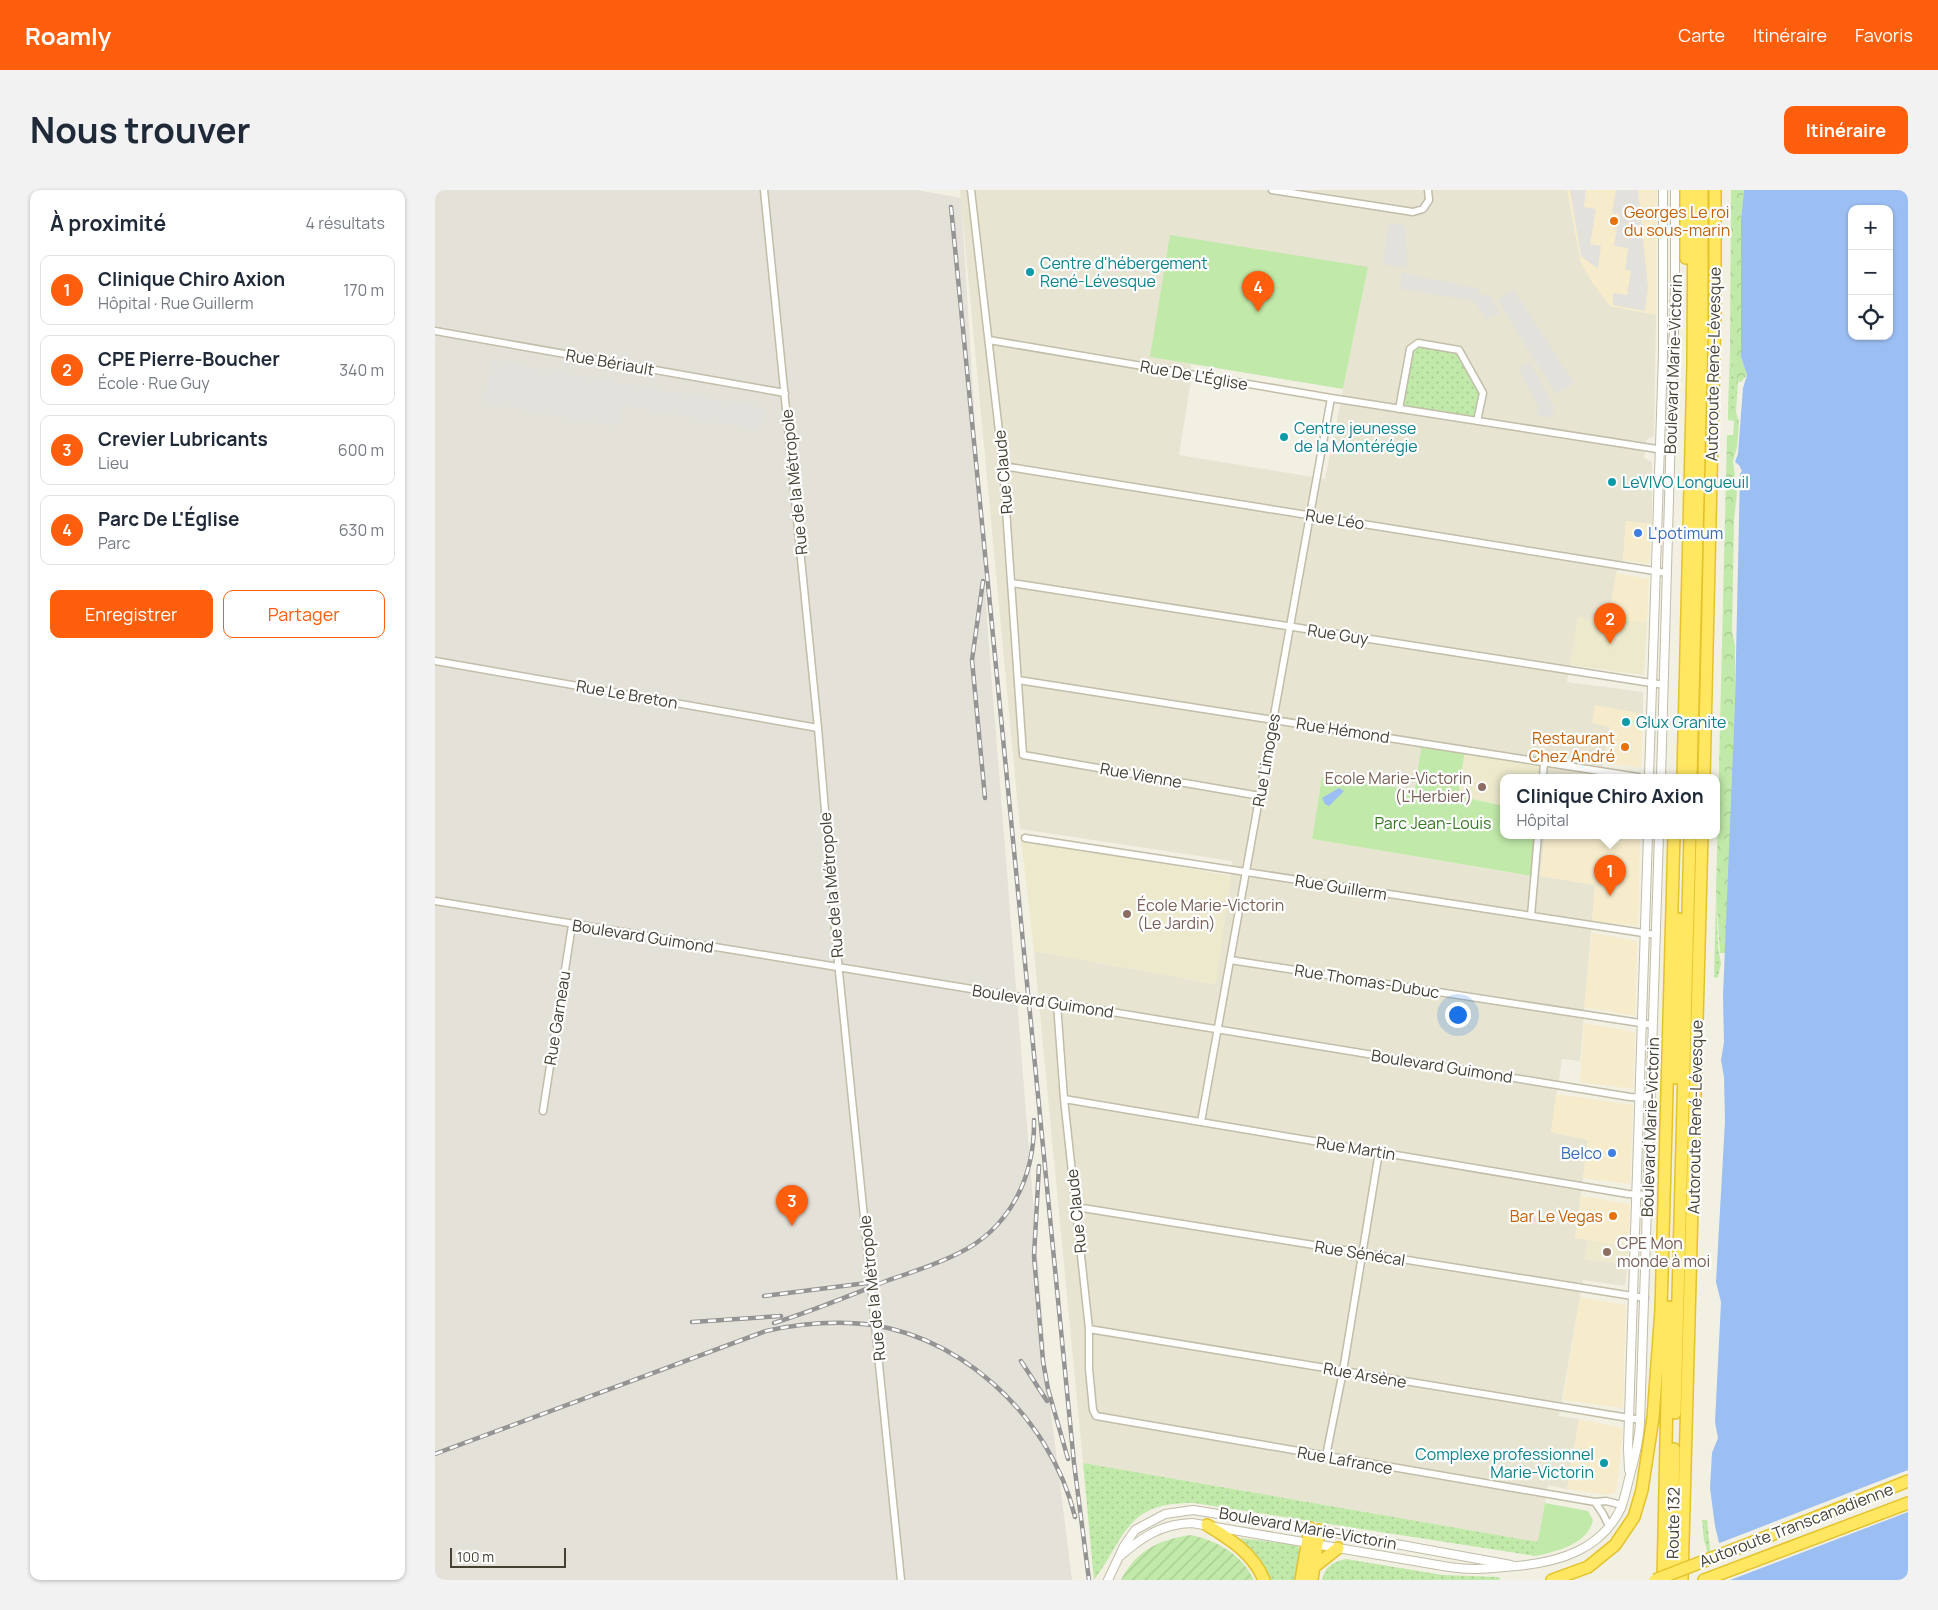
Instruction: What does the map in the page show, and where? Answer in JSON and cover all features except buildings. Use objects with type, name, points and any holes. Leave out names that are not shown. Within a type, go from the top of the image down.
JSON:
[{"type":"highway","points":[[1675,774],[1685,386],[1685,190]]},
{"type":"highway","points":[[1683,774],[1693,364],[1694,190]]},
{"type":"highway","name":"Autoroute René-Lévesque","points":[[1691,774],[1702,325],[1702,190]]},
{"type":"highway","name":"Autoroute René-Lévesque","points":[[1704,774],[1715,317],[1715,190]]},
{"type":"highway","points":[[1551,1580],[1588,1566],[1615,1545],[1634,1517],[1642,1490],[1653,1418],[1661,1310],[1673,839]]},
{"type":"highway","points":[[1663,1580],[1681,839]]},
{"type":"highway","name":"Autoroute René-Lévesque","points":[[1674,1466],[1690,839]]},
{"type":"highway","name":"Autoroute René-Lévesque","points":[[1682,1580],[1702,839]]},
{"type":"highway","name":"Route 132","points":[[1671,1580],[1674,1466]]},
{"type":"highway","name":"Autoroute Transcanadienne","points":[[1655,1580],[1908,1481]]},
{"type":"highway","name":"Autoroute Transcanadienne","points":[[1704,1580],[1908,1503]]},
{"type":"highway","points":[[1207,1525],[1243,1550],[1258,1568],[1264,1580]]},
{"type":"highway","points":[[1301,1580],[1312,1543],[1314,1529]]},
{"type":"highway","points":[[1312,1543],[1314,1567],[1312,1580]]},
{"type":"highway","points":[[1314,1567],[1338,1548]]},
{"type":"street","name":"Rue de la Métropole","points":[[764,190],[818,728],[839,967],[901,1580]]},
{"type":"street","name":"Rue Claude","points":[[971,190],[1003,466],[1023,755]]},
{"type":"street","points":[[1272,190],[1413,212],[1423,209],[1429,200],[1428,190]]},
{"type":"street","name":"Boulevard Marie-Victorin","points":[[1649,774],[1660,450],[1663,190]]},
{"type":"street","name":"Boulevard Marie-Victorin","points":[[1661,774],[1675,291],[1675,190]]},
{"type":"street","name":"Rue Bériault","points":[[435,332],[785,393]]},
{"type":"street","name":"Rue De L'Église","points":[[989,340],[1331,398],[1670,451]]},
{"type":"street","points":[[1399,409],[1410,349],[1418,343],[1459,350],[1483,393],[1477,421]]},
{"type":"street","name":"Rue Limoges","points":[[1201,1122],[1331,398]]},
{"type":"street","name":"Rue Léo","points":[[1003,466],[1667,573]]},
{"type":"street","name":"Rue Guy","points":[[1012,583],[1653,685],[1664,685]]},
{"type":"street","name":"Rue Le Breton","points":[[435,661],[818,728]]},
{"type":"street","name":"Rue Hémond","points":[[1018,680],[1620,774]]},
{"type":"street","name":"Rue Vienne","points":[[1023,755],[1260,796]]},
{"type":"street","points":[[1543,774],[1544,761]]},
{"type":"street","name":"Rue Guillerm","points":[[1025,838],[1645,934],[1656,934]]},
{"type":"street","points":[[1531,916],[1538,839]]},
{"type":"street","name":"Boulevard Marie-Victorin","points":[[1629,1477],[1629,1419],[1648,839]]},
{"type":"street","name":"Boulevard Marie-Victorin","points":[[1119,1557],[1142,1538],[1161,1528],[1180,1524],[1207,1525],[1468,1570],[1485,1571],[1543,1564],[1575,1554],[1597,1539],[1609,1526],[1622,1505],[1638,1448],[1641,1420],[1659,839]]},
{"type":"street","name":"Boulevard Guimond","points":[[435,901],[1057,1004],[1640,1098],[1651,1098]]},
{"type":"street","name":"Rue Garneau","points":[[543,1111],[572,925]]},
{"type":"street","name":"Rue Thomas-Dubuc","points":[[1230,960],[1653,1025]]},
{"type":"street","name":"Rue Claude","points":[[1057,1004],[1064,1099],[1089,1329],[1089,1370],[1093,1410],[1096,1416]]},
{"type":"street","name":"Rue Martin","points":[[1064,1099],[1636,1195],[1648,1195]]},
{"type":"street","points":[[1326,1456],[1343,1371],[1379,1152]]},
{"type":"street","name":"Rue Sénécal","points":[[1076,1207],[1645,1298]]},
{"type":"street","name":"Rue Arsène","points":[[1089,1329],[1641,1420]]},
{"type":"street","name":"Rue Lafrance","points":[[1096,1416],[1595,1502],[1606,1501],[1622,1505]]},
{"type":"street","points":[[1595,1502],[1609,1526]]},
{"type":"street","name":"Boulevard Marie-Victorin","points":[[1108,1580],[1135,1530],[1158,1516],[1178,1511],[1206,1511],[1516,1566]]},
{"type":"shaded area","points":[[435,190],[917,190],[961,198],[988,634],[1048,1389],[1072,1580],[435,1580]]},
{"type":"shaded area","points":[[960,190],[1567,190],[1581,263],[1610,306],[1656,315],[1654,436],[1647,439],[1644,458],[1652,462],[1652,524],[1626,521],[1623,560],[1616,573],[1609,618],[1594,616],[1590,620],[1578,617],[1567,682],[1643,692],[1643,714],[1595,706],[1610,726],[1602,774],[1530,774],[1422,743],[1416,790],[1322,777],[1312,839],[1531,876],[1535,839],[1545,839],[1540,876],[1595,885],[1580,1061],[1562,1059],[1551,1132],[1588,1140],[1575,1238],[1588,1240],[1585,1259],[1628,1265],[1625,1286],[1583,1280],[1559,1416],[1579,1419],[1567,1489],[1548,1485],[1538,1542],[1083,1463],[1034,951],[1215,984],[1232,861],[1020,829]],"holes":[[[1368,267],[1325,479],[1179,455],[1191,380],[1191,364],[1150,357]]]},
{"type":"shaded area","points":[[1567,190],[1657,190],[1656,315],[1610,306],[1592,282],[1581,263]]},
{"type":"shaded area","points":[[1570,190],[1586,190],[1584,207],[1596,209],[1590,244],[1601,246],[1598,269],[1581,256]]},
{"type":"shaded area","points":[[1616,190],[1638,190],[1648,287],[1645,311],[1613,305],[1613,293],[1627,295],[1631,271],[1625,270],[1628,248],[1614,246],[1619,214],[1612,213]]},
{"type":"shaded area","points":[[1388,223],[1405,225],[1408,268],[1383,265]]},
{"type":"shaded area","points":[[1402,273],[1478,288],[1479,293],[1490,296],[1500,313],[1486,320],[1474,301],[1400,289]]},
{"type":"shaded area","points":[[1514,290],[1574,383],[1556,394],[1497,300]]},
{"type":"shaded area","points":[[491,360],[764,408],[761,430],[630,407],[630,403],[624,402],[619,427],[484,403]]},
{"type":"shaded area","points":[[1530,362],[1554,407],[1552,418],[1537,416],[1538,406],[1518,368]]},
{"type":"shaded area","points":[[1626,521],[1652,524],[1649,564],[1623,560]]},
{"type":"shaded area","points":[[1616,573],[1649,579],[1647,623],[1609,618]]},
{"type":"shaded area","points":[[1594,616],[1647,623],[1644,675],[1570,665],[1578,617],[1590,620]]},
{"type":"shaded area","points":[[1595,705],[1643,714],[1641,767],[1604,764],[1610,727],[1592,723]]},
{"type":"shaded area","name":"Ecole Marie-Victorin (L'Herbier)","points":[[1465,750],[1542,763],[1541,774],[1500,774],[1500,805],[1458,796]]},
{"type":"shaded area","name":"École Marie-Victorin (Le Jardin)","points":[[1021,839],[1231,876],[1216,984],[1034,951]]},
{"type":"shaded area","points":[[1545,839],[1640,839],[1638,926],[1592,921],[1595,885],[1540,876]]},
{"type":"shaded area","points":[[1592,933],[1637,941],[1635,1016],[1584,1007]]},
{"type":"shaded area","points":[[1584,1023],[1635,1032],[1633,1089],[1580,1082]]},
{"type":"shaded area","points":[[1556,1094],[1633,1105],[1630,1184],[1583,1178],[1588,1140],[1551,1132]]},
{"type":"shaded area","points":[[1581,1196],[1630,1204],[1628,1246],[1575,1238]]},
{"type":"shaded area","name":"CPE Mon monde à moi","points":[[1588,1240],[1628,1246],[1628,1265],[1585,1259]]},
{"type":"shaded area","points":[[1580,1297],[1625,1305],[1623,1406],[1621,1408],[1563,1400]]},
{"type":"shaded area","points":[[1579,1419],[1623,1428],[1617,1489],[1614,1493],[1607,1495],[1567,1489]]},
{"type":"green space","points":[[1731,190],[1744,190],[1741,219],[1741,357],[1747,375],[1741,382],[1736,381],[1733,376],[1730,348]]},
{"type":"green space","points":[[1170,235],[1368,267],[1343,389],[1150,357]]},
{"type":"green space","points":[[1418,343],[1459,350],[1483,393],[1477,421],[1399,409],[1410,349]]},
{"type":"green space","points":[[1730,348],[1733,376],[1738,381],[1736,412],[1728,412]]},
{"type":"green space","points":[[1728,412],[1736,412],[1739,422],[1737,447],[1733,461],[1737,493],[1734,519],[1732,632],[1735,645],[1735,702],[1726,953],[1720,953],[1716,893],[1717,839],[1720,839],[1719,774],[1727,435],[1733,435],[1734,421],[1728,420]]},
{"type":"green space","name":"Parc Jean-Louis","points":[[1422,743],[1465,750],[1458,796],[1500,805],[1500,839],[1535,839],[1532,876],[1312,839],[1322,777],[1415,790]]},
{"type":"green space","points":[[1716,893],[1718,947],[1721,964],[1718,977],[1714,978]]},
{"type":"green space","points":[[1083,1463],[1538,1542],[1535,1556],[1194,1503],[1172,1504],[1154,1508],[1141,1515],[1131,1524],[1094,1580]]},
{"type":"green space","points":[[1545,1503],[1588,1511],[1593,1520],[1585,1535],[1578,1541],[1561,1549],[1535,1556]]},
{"type":"green space","points":[[1702,1520],[1707,1520],[1712,1568],[1704,1540]]},
{"type":"green space","points":[[1191,1535],[1210,1541],[1228,1550],[1249,1571],[1254,1580],[1121,1580],[1133,1561],[1150,1548],[1159,1543]]},
{"type":"green space","points":[[1240,1538],[1297,1545],[1301,1551],[1296,1580],[1270,1580],[1259,1559]]},
{"type":"green space","points":[[1346,1559],[1443,1575],[1499,1577],[1500,1580],[1322,1580],[1325,1571],[1330,1565]]},
{"type":"water","points":[[1744,190],[1908,190],[1908,1580],[1728,1580],[1715,1526],[1710,1488],[1712,1453],[1718,1438],[1715,1422],[1721,1302],[1716,1282],[1725,1121],[1724,1077],[1721,1060],[1724,1042],[1723,996],[1735,702],[1740,474],[1742,471],[1735,462],[1738,454],[1743,388],[1747,375],[1741,357],[1741,219]]},
{"type":"water","points":[[1339,788],[1344,791],[1329,806],[1325,804],[1322,798]]},
{"type":"pier","points":[[1908,1470],[1908,1512],[1730,1580],[1725,1580],[1717,1544]]},
{"type":"railway","points":[[951,207],[1074,1463],[1089,1580]]},
{"type":"railway","points":[[983,581],[972,660],[985,798]]},
{"type":"railway","points":[[774,1323],[932,1265],[957,1254],[992,1231],[1016,1199],[1024,1181],[1030,1161],[1034,1120]]},
{"type":"railway","points":[[1039,1166],[1034,1256],[1043,1361],[1048,1389],[1068,1459]]},
{"type":"railway","points":[[764,1296],[867,1283]]},
{"type":"railway","points":[[692,1322],[781,1316]]},
{"type":"railway","points":[[435,1454],[766,1331],[807,1324],[849,1323],[888,1328],[926,1340],[961,1359],[993,1383],[1021,1412],[1044,1444],[1063,1480],[1075,1517]]},
{"type":"railway","points":[[1021,1361],[1047,1401]]},
{"type":"place","name":"Georges Le roi du sous-marin","points":[[1614,221]]},
{"type":"place","name":"Centre d'hébergement René-Lévesque","points":[[1030,272]]},
{"type":"place","name":"Parc De L'Église","points":[[1258,312]]},
{"type":"place","name":"Centre jeunesse de la Montérégie","points":[[1284,437]]},
{"type":"place","name":"LeVIVO Longueuil","points":[[1612,482]]},
{"type":"place","name":"L'potimum","points":[[1638,533]]},
{"type":"place","name":"CPE Pierre-Boucher","points":[[1610,644]]},
{"type":"place","name":"Glux Granite","points":[[1626,722]]},
{"type":"place","name":"Restaurant Chez André","points":[[1625,747]]},
{"type":"place","name":"Ecole Marie-Victorin (L'Herbier)","points":[[1482,787]]},
{"type":"place","name":"Clinique Chiro Axion","points":[[1610,896]]},
{"type":"place","name":"École Marie-Victorin (Le Jardin)","points":[[1127,914]]},
{"type":"place","name":"Belco","points":[[1612,1153]]},
{"type":"place","name":"Bar Le Vegas","points":[[1613,1216]]},
{"type":"place","name":"Crevier Lubricants","points":[[792,1226]]},
{"type":"place","name":"CPE Mon monde à moi","points":[[1607,1252]]},
{"type":"place","name":"Complexe professionnel Marie-Victorin","points":[[1604,1463]]}]
